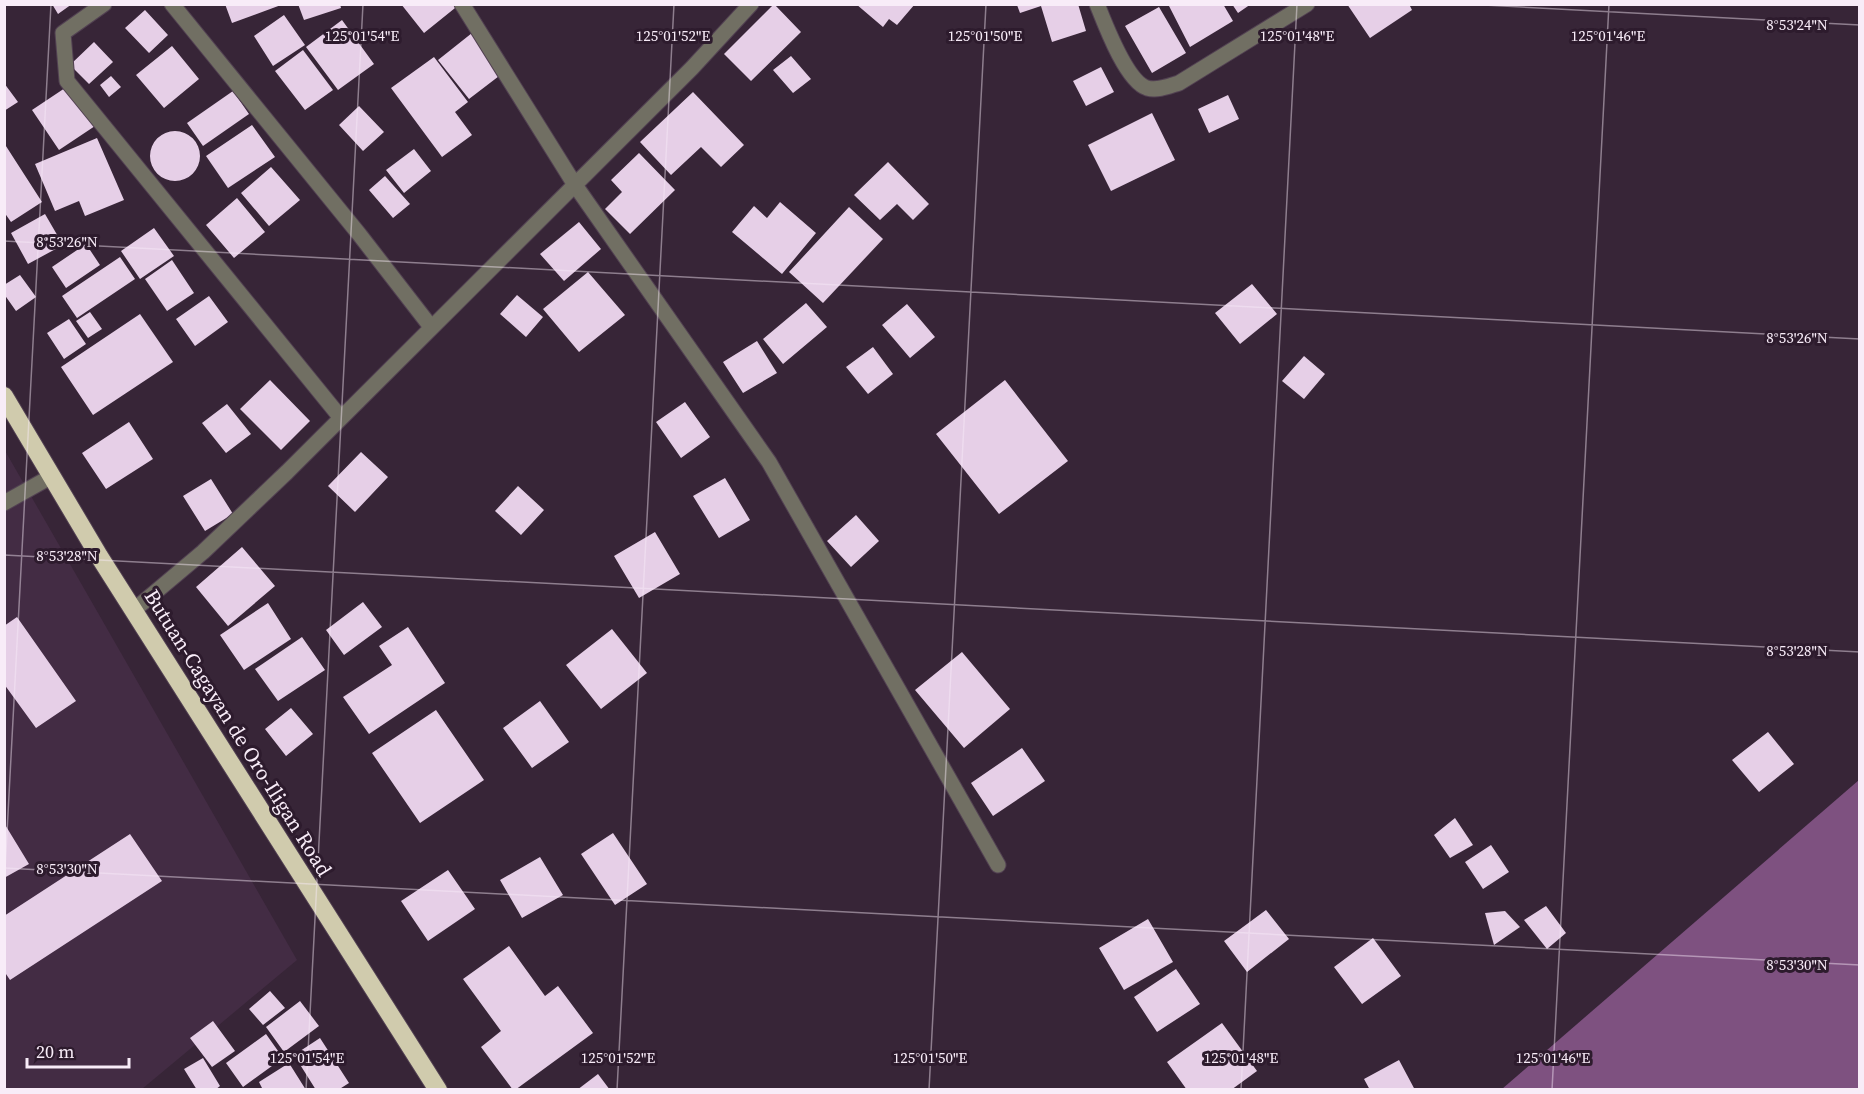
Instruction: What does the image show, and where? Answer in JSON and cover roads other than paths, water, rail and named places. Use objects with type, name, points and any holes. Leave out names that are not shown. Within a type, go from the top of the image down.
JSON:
[{"type":"highway","name":"Butuan-Cagayan de Oro-Iligan Road","points":[[4,396],[134,610],[438,1089]]},
{"type":"street","points":[[104,4],[63,33],[67,81],[341,418]]},
{"type":"street","points":[[172,4],[359,234],[431,327]]},
{"type":"street","points":[[462,4],[575,185],[769,462],[998,865]]},
{"type":"street","points":[[134,610],[203,552],[341,418],[692,68],[751,4]]},
{"type":"street","points":[[1097,4],[1111,37],[1134,78],[1146,88],[1162,89],[1179,83],[1307,4]]},
{"type":"street","points":[[4,503],[51,476]]}]
